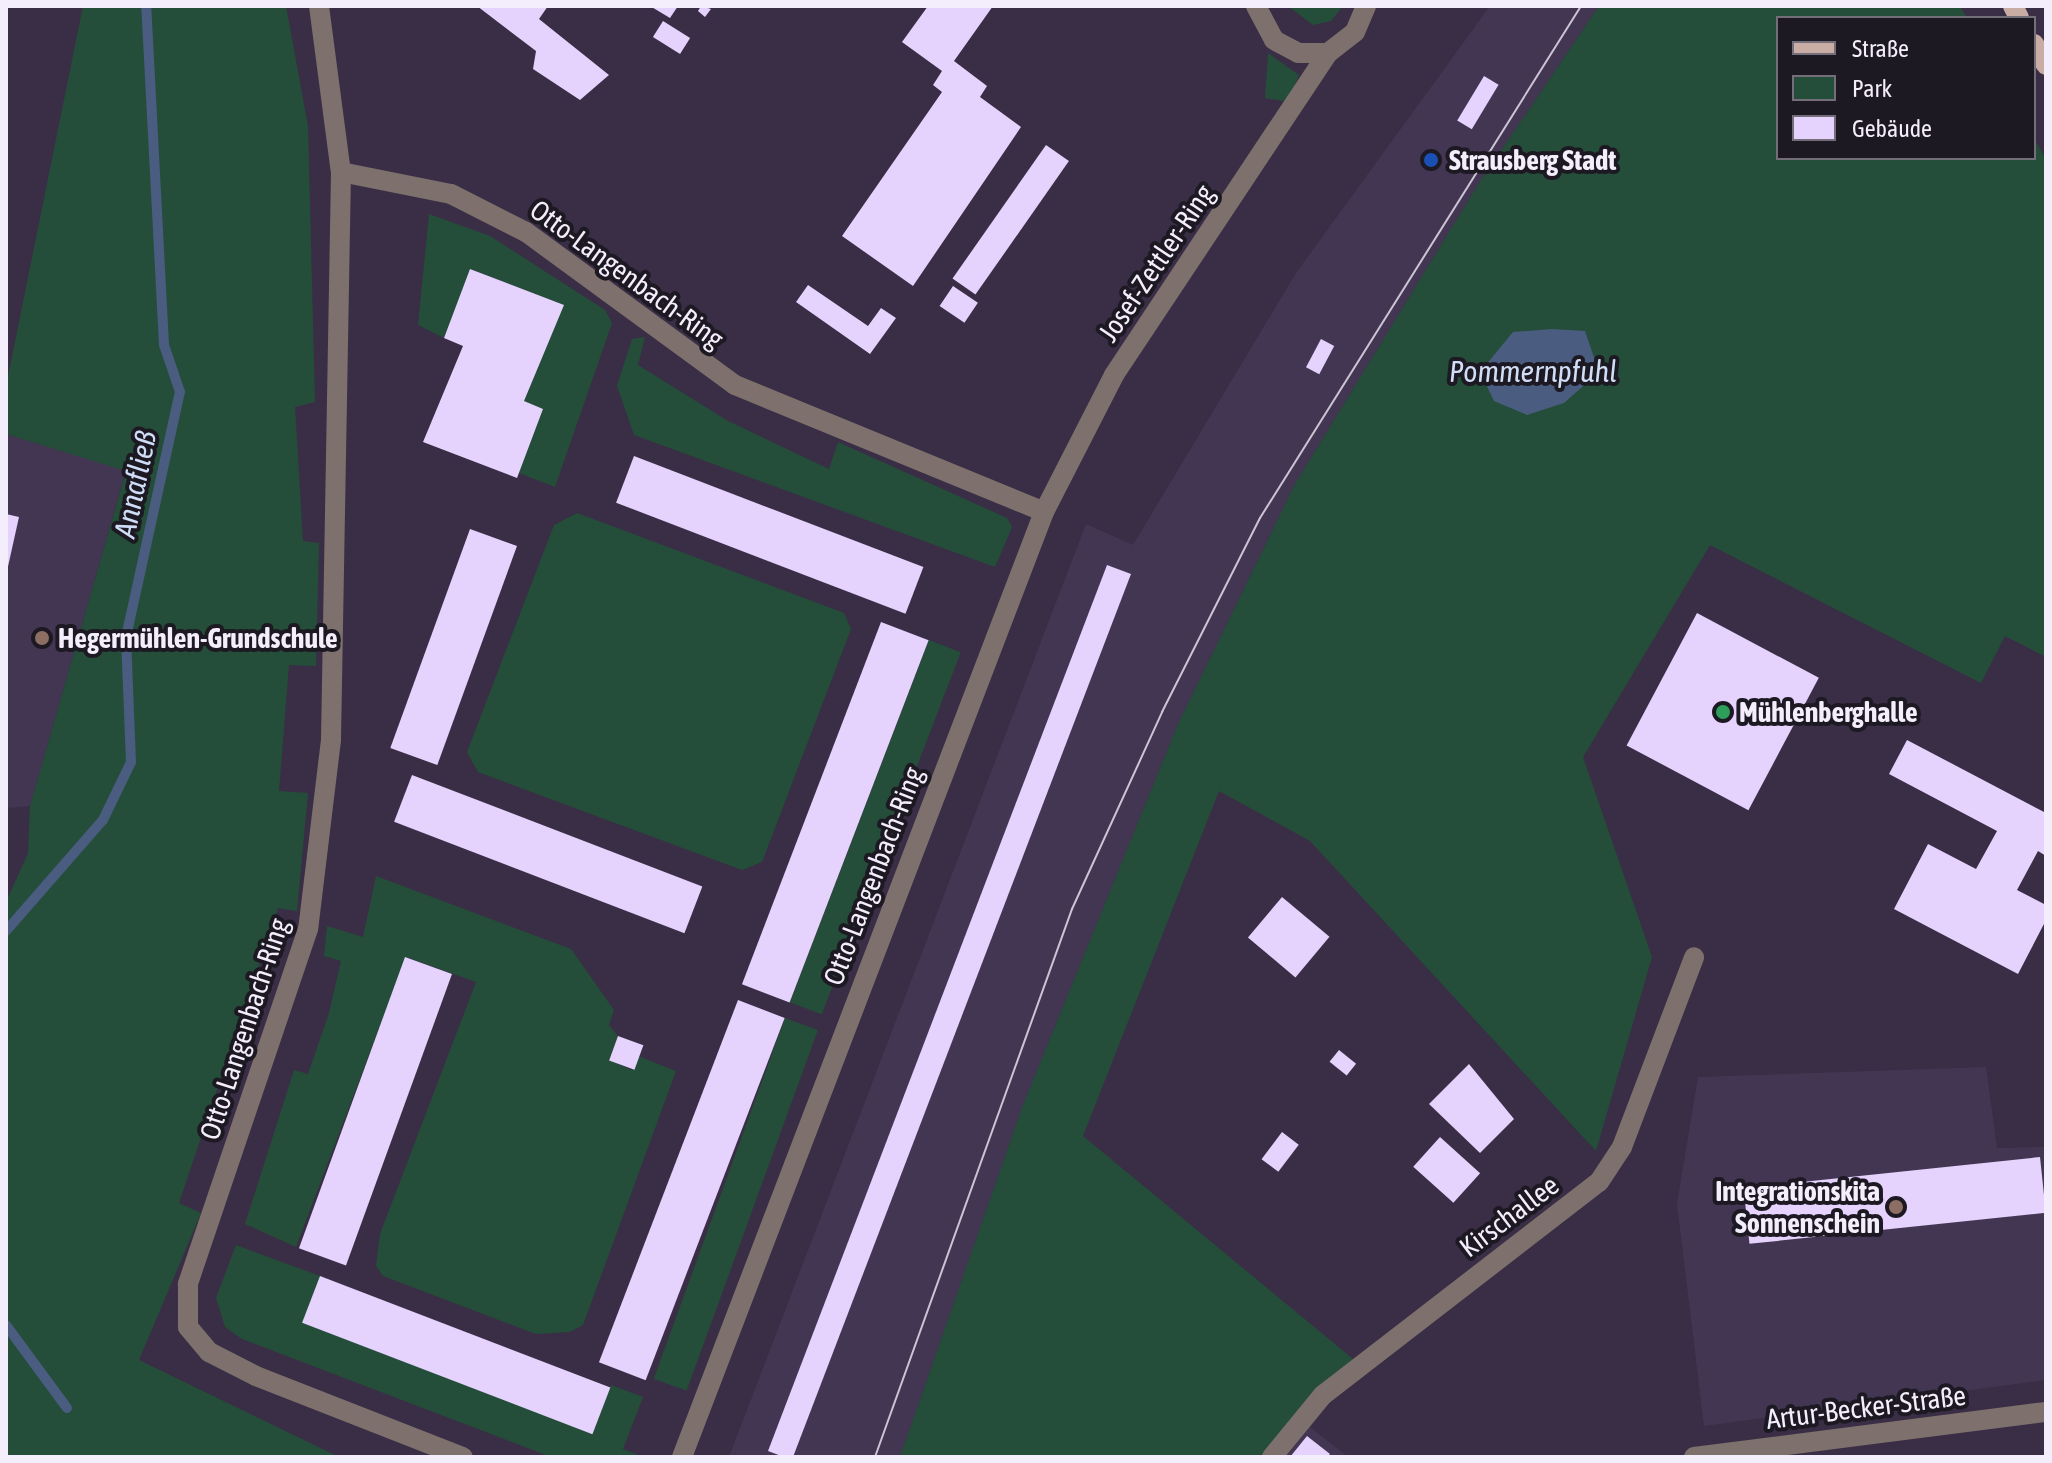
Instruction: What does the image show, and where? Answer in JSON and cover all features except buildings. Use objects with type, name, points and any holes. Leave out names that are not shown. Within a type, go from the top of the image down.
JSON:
[{"type":"main road","points":[[2036,48],[2046,65]]},
{"type":"street","points":[[319,6],[341,172]]},
{"type":"street","points":[[1256,6],[1274,40],[1298,53],[1328,53]]},
{"type":"street","name":"Josef-Zettler-Ring","points":[[1044,512],[1114,375],[1328,53],[1355,32],[1366,6]]},
{"type":"street","name":"Otto-Langenbach-Ring","points":[[463,1457],[256,1376],[209,1352],[188,1327],[188,1284],[281,1021],[312,908],[331,740],[341,172],[451,194],[526,232],[735,385],[1044,512],[682,1457]]},
{"type":"street","name":"Kirschallee","points":[[1272,1457],[1323,1395],[1599,1182],[1622,1147],[1694,957]]},
{"type":"street","name":"Artur-Becker-Straße","points":[[1694,1457],[2046,1412]]},
{"type":"shaded area","points":[[1490,6],[1599,6],[1479,183],[1295,484],[1178,724],[1023,1105],[900,1457],[729,1457],[1086,524],[1133,545],[1296,273]]},
{"type":"shaded area","name":"Hegermühlen-Grundschule","points":[[6,434],[126,470],[30,806],[6,808]]},
{"type":"shaded area","points":[[1986,1067],[1997,1148],[2046,1147],[2046,1380],[1704,1426],[1677,1204],[1698,1077]]},
{"type":"shaded area","points":[[1305,1423],[1348,1457],[1278,1457]]},
{"type":"green space","points":[[83,6],[286,6],[308,126],[315,402],[295,407],[303,541],[319,543],[316,666],[289,665],[279,791],[308,793],[297,911],[278,908],[179,1203],[201,1213],[139,1360],[339,1457],[6,1457],[6,902],[28,853],[30,806],[126,471],[6,434],[6,386]]},
{"type":"green space","points":[[1288,6],[1343,6],[1331,21],[1313,25]]},
{"type":"green space","points":[[1599,6],[1960,6],[1966,16],[1776,16],[1776,160],[2036,160],[2036,142],[2046,160],[2046,657],[2005,636],[1981,683],[1710,545],[1583,757],[1652,957],[1596,1151],[1310,841],[1219,791],[1083,1136],[1353,1359],[1259,1457],[900,1457],[1023,1105],[1178,724],[1295,484],[1479,183]]},
{"type":"green space","points":[[1268,53],[1299,75],[1288,102],[1265,98]]},
{"type":"green space","points":[[429,214],[490,236],[605,310],[612,323],[555,487],[519,473],[524,401],[563,305],[471,269],[444,338],[418,325]]},
{"type":"green space","points":[[645,337],[638,365],[728,421],[829,469],[838,442],[1007,518],[1012,527],[995,567],[634,435],[617,386],[632,339]]},
{"type":"green space","points":[[577,513],[844,613],[851,629],[762,862],[742,870],[478,772],[467,752],[554,525]]},
{"type":"green space","points":[[929,640],[961,652],[822,1014],[790,1002]]},
{"type":"green space","points":[[376,876],[571,949],[614,1010],[609,1025],[618,1036],[609,1060],[632,1070],[638,1056],[676,1071],[583,1325],[570,1332],[536,1334],[383,1276],[376,1266],[380,1234],[476,982],[406,957],[296,1247],[245,1224],[294,1070],[308,1074],[329,1013],[341,961],[324,956],[327,926],[363,937]]},
{"type":"green space","points":[[785,1018],[818,1030],[687,1391],[654,1379]]},
{"type":"green space","points":[[236,1245],[320,1276],[303,1323],[593,1431],[611,1385],[643,1397],[623,1449],[643,1457],[551,1457],[242,1339],[225,1327],[216,1298]]},
{"type":"water","name":"Pommernpfuhl","points":[[1552,329],[1585,331],[1599,372],[1564,403],[1527,415],[1494,401],[1480,372],[1513,332]]},
{"type":"waterway","name":"Annafließ","points":[[6,931],[103,820],[131,762],[126,637],[180,392],[164,345],[146,6]]},
{"type":"waterway","name":"Annafließ","points":[[6,1325],[67,1408]]},
{"type":"tram line","points":[[875,1457],[1072,909],[1162,712],[1260,518],[1581,6]]},
{"type":"place","name":"Strausberg Stadt","points":[[1431,160]]},
{"type":"place","name":"Hegermühlen-Grundschule","points":[[42,638]]},
{"type":"place","name":"Mühlenberghalle","points":[[1723,712]]},
{"type":"place","name":"Integrationskita Sonnenschein","points":[[1896,1207]]}]
